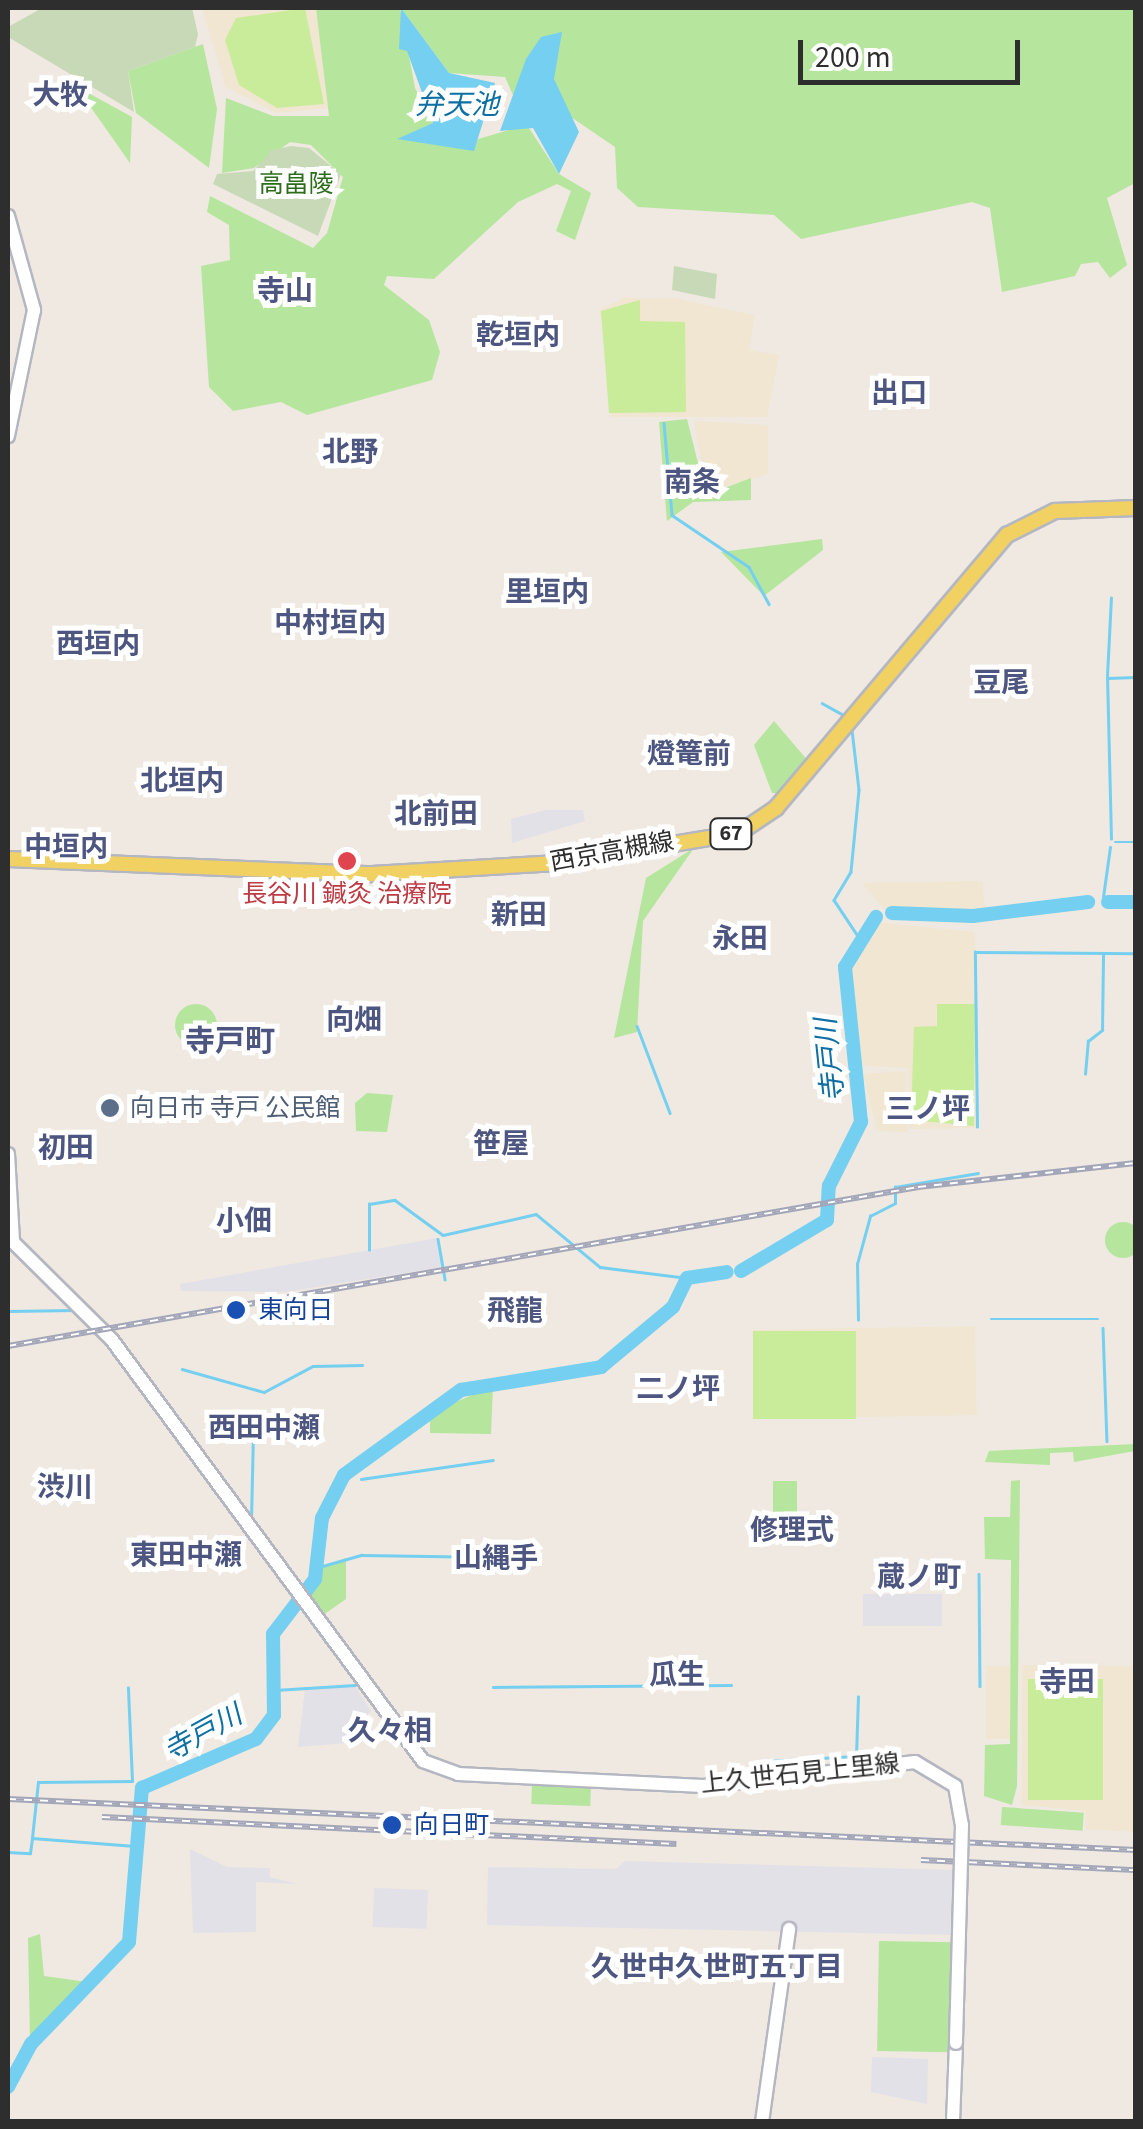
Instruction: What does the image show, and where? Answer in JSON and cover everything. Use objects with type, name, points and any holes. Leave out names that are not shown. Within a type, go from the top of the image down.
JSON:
[{"type":"main road","points":[[8,216],[34,310],[8,436]]},
{"type":"main road","name":"西京高槻線","points":[[8,859],[372,874],[558,863],[739,833],[776,808],[1007,535],[1054,512],[1136,508]]},
{"type":"main road","points":[[8,1154],[10,1239]]},
{"type":"main road","name":"上久世石見上里線","points":[[10,1239],[112,1340],[421,1768],[461,1774],[702,1786],[915,1762],[955,1786],[953,2122]]},
{"type":"main road","points":[[762,2122],[788,1929]]},
{"type":"shaded area","points":[[202,8],[316,8],[331,108],[276,113],[226,87]]},
{"type":"shaded area","points":[[623,298],[673,298],[754,315],[750,350],[779,355],[767,417],[611,417],[600,310]]},
{"type":"shaded area","points":[[694,421],[768,425],[768,474],[707,492]]},
{"type":"shaded area","points":[[546,810],[583,810],[585,821],[512,843],[511,819]]},
{"type":"shaded area","points":[[982,881],[985,911],[968,912],[884,909],[862,883]]},
{"type":"shaded area","points":[[873,922],[975,932],[976,1128],[909,1129],[908,1068],[856,1065],[848,967]]},
{"type":"shaded area","points":[[905,1071],[908,1132],[877,1131],[863,1074]]},
{"type":"shaded area","points":[[437,1238],[442,1267],[286,1292],[181,1291],[180,1284]]},
{"type":"shaded area","points":[[975,1326],[977,1415],[755,1419],[753,1330]]},
{"type":"shaded area","points":[[863,1594],[942,1594],[942,1626],[863,1626]]},
{"type":"shaded area","points":[[1022,1665],[1135,1666],[1135,1832],[1086,1829],[1086,1811],[1022,1805]]},
{"type":"shaded area","points":[[986,1666],[1010,1666],[1010,1739],[986,1739]]},
{"type":"shaded area","points":[[355,1686],[371,1711],[360,1722],[373,1741],[298,1747],[305,1689]]},
{"type":"shaded area","points":[[190,1849],[227,1867],[270,1868],[270,1877],[297,1884],[256,1882],[256,1932],[193,1933]]},
{"type":"shaded area","points":[[625,1861],[957,1870],[955,1935],[487,1925],[488,1867],[616,1869]]},
{"type":"shaded area","points":[[374,1888],[428,1890],[427,1929],[373,1927]]},
{"type":"shaded area","points":[[872,2057],[928,2059],[927,2104],[871,2092]]},
{"type":"green space","points":[[42,8],[192,8],[198,34],[195,47],[128,71],[134,112],[8,37],[8,27]]},
{"type":"green space","points":[[305,8],[324,104],[277,108],[239,85],[225,40],[236,18]]},
{"type":"green space","points":[[316,8],[400,8],[415,88],[433,123],[401,138],[473,150],[478,139],[527,125],[559,174],[591,193],[575,240],[556,231],[571,191],[557,184],[518,202],[434,279],[387,276],[384,285],[429,320],[440,352],[432,380],[307,415],[281,402],[233,411],[209,387],[201,266],[230,260],[229,225],[207,212],[210,196],[313,248],[327,233],[343,177],[311,145],[290,142],[254,168],[222,173],[226,98],[273,116],[329,116]]},
{"type":"green space","points":[[401,8],[1135,8],[1135,183],[1107,198],[1127,265],[1110,278],[1098,262],[1081,264],[1075,276],[1002,292],[990,208],[972,202],[801,239],[774,215],[638,207],[617,188],[615,147],[565,113],[554,79],[558,33],[541,38],[513,95],[505,77],[449,73]]},
{"type":"green space","points":[[203,44],[217,109],[209,168],[136,113],[128,71]]},
{"type":"green space","points":[[83,90],[132,117],[130,163],[80,92]]},
{"type":"green space","name":"高畠陵","points":[[309,148],[341,174],[318,236],[213,184],[217,174],[253,171],[272,150]]},
{"type":"green space","points":[[674,266],[717,274],[715,299],[672,290]]},
{"type":"green space","points":[[640,300],[640,321],[685,322],[686,412],[609,413],[601,311]]},
{"type":"green space","points":[[687,419],[706,495],[751,478],[751,500],[693,502],[667,521],[659,422]]},
{"type":"green space","points":[[822,539],[823,550],[764,596],[721,552]]},
{"type":"green space","points":[[774,721],[809,762],[783,793],[772,793],[754,745]]},
{"type":"green space","points":[[694,848],[643,921],[637,1032],[614,1038],[646,878]]},
{"type":"green space","points":[[196,1004],[211,1010],[217,1025],[211,1040],[196,1046],[181,1040],[175,1025],[181,1010]]},
{"type":"green space","points":[[937,1004],[975,1004],[974,1126],[911,1120],[914,1027],[937,1026]]},
{"type":"green space","points":[[367,1093],[393,1095],[387,1132],[356,1131],[355,1103]]},
{"type":"green space","points":[[1123,1222],[1136,1227],[1141,1240],[1136,1253],[1123,1258],[1110,1253],[1105,1240],[1110,1227]]},
{"type":"green space","points":[[753,1331],[856,1331],[856,1419],[753,1419]]},
{"type":"green space","points":[[493,1386],[491,1434],[430,1433],[430,1413]]},
{"type":"green space","points":[[1135,1444],[1135,1451],[1074,1462],[1073,1452],[1050,1453],[1050,1465],[985,1462],[989,1451]]},
{"type":"green space","points":[[1020,1480],[1017,1786],[1012,1805],[984,1796],[985,1745],[1010,1744],[1011,1560],[985,1559],[984,1517],[1010,1517],[1011,1481]]},
{"type":"green space","points":[[773,1481],[797,1481],[797,1537],[773,1537]]},
{"type":"green space","points":[[346,1558],[346,1599],[323,1615],[307,1594],[325,1566]]},
{"type":"green space","points":[[1028,1679],[1103,1679],[1103,1800],[1028,1800]]},
{"type":"green space","points":[[532,1784],[591,1786],[590,1806],[531,1804]]},
{"type":"green space","points":[[1002,1807],[1084,1813],[1083,1831],[1001,1825]]},
{"type":"green space","points":[[40,1934],[44,1976],[87,1982],[30,2039],[28,1938]]},
{"type":"green space","points":[[879,1941],[954,1942],[952,2052],[877,2051]]},
{"type":"water","name":"弁天池","points":[[401,8],[449,73],[495,83],[474,151],[397,139],[433,123],[407,51],[399,49]]},
{"type":"water","points":[[562,32],[554,79],[579,132],[559,174],[533,128],[500,131],[526,59],[541,37]]},
{"type":"waterway","points":[[664,423],[672,515],[749,567],[769,604]]},
{"type":"waterway","points":[[1107,676],[1111,598]]},
{"type":"waterway","points":[[1111,839],[1107,678],[1136,677]]},
{"type":"waterway","points":[[822,703],[845,716]]},
{"type":"waterway","points":[[852,730],[859,790],[851,872],[834,900],[858,936]]},
{"type":"waterway","points":[[1115,842],[1136,842]]},
{"type":"waterway","points":[[1103,897],[1110,847]]},
{"type":"waterway","name":"寺戸川","points":[[892,913],[973,916],[1088,902]]},
{"type":"waterway","name":"寺戸川","points":[[1108,902],[1136,902]]},
{"type":"waterway","name":"寺戸川","points":[[741,1271],[827,1220],[829,1186],[861,1122],[845,967],[876,917]]},
{"type":"waterway","points":[[977,1127],[975,952],[1136,953]]},
{"type":"waterway","points":[[1085,1074],[1088,1041],[1102,1030],[1103,954]]},
{"type":"waterway","points":[[637,1026],[670,1113]]},
{"type":"waterway","points":[[858,1320],[857,1264],[870,1216],[895,1203],[895,1187],[978,1173]]},
{"type":"waterway","points":[[369,1250],[369,1204],[395,1200],[443,1235],[536,1214],[600,1267],[687,1278]]},
{"type":"waterway","points":[[438,1239],[445,1279]]},
{"type":"waterway","name":"寺戸川","points":[[8,2087],[31,2044],[129,1942],[142,1788],[256,1739],[274,1715],[273,1634],[315,1579],[322,1518],[344,1475],[461,1390],[601,1367],[673,1307],[687,1278],[727,1272]]},
{"type":"waterway","points":[[8,1311],[75,1310]]},
{"type":"waterway","points":[[991,1319],[1098,1319]]},
{"type":"waterway","points":[[1103,1328],[1107,1441]]},
{"type":"waterway","points":[[182,1369],[264,1392],[313,1366],[362,1365]]},
{"type":"waterway","points":[[251,1520],[253,1432]]},
{"type":"waterway","points":[[361,1479],[493,1460]]},
{"type":"waterway","points":[[319,1567],[361,1555],[494,1557]]},
{"type":"waterway","points":[[979,1574],[980,1686]]},
{"type":"waterway","points":[[275,1690],[355,1685]]},
{"type":"waterway","points":[[493,1687],[731,1685]]},
{"type":"waterway","points":[[32,1838],[38,1782],[132,1781],[128,1688]]},
{"type":"waterway","points":[[768,1761],[856,1756],[858,1697]]},
{"type":"waterway","points":[[8,1852],[30,1853],[32,1838],[135,1846]]},
{"type":"railway","points":[[8,1346],[918,1187],[1136,1163]]},
{"type":"railway","points":[[8,1799],[1136,1850]]},
{"type":"railway","points":[[102,1817],[676,1844]]},
{"type":"railway","points":[[921,1860],[1136,1870]]},
{"type":"place","name":"長谷川 鍼灸 治療院","points":[[347,861]]},
{"type":"place","name":"向日市 寺戸 公民館","points":[[110,1108]]},
{"type":"place","name":"東向日","points":[[236,1310]]},
{"type":"place","name":"向日町","points":[[392,1825]]},
{"type":"district","name":"大牧","points":[[60,95]]},
{"type":"district","name":"寺山","points":[[285,291]]},
{"type":"district","name":"乾垣内","points":[[518,335]]},
{"type":"district","name":"出口","points":[[899,393]]},
{"type":"district","name":"北野","points":[[350,452]]},
{"type":"district","name":"南条","points":[[692,482]]},
{"type":"district","name":"里垣内","points":[[547,592]]},
{"type":"district","name":"中村垣内","points":[[330,623]]},
{"type":"district","name":"西垣内","points":[[98,644]]},
{"type":"district","name":"豆尾","points":[[1001,683]]},
{"type":"district","name":"燈篭前","points":[[689,754]]},
{"type":"district","name":"北垣内","points":[[182,781]]},
{"type":"district","name":"北前田","points":[[436,814]]},
{"type":"district","name":"中垣内","points":[[66,847]]},
{"type":"district","name":"新田","points":[[519,915]]},
{"type":"district","name":"永田","points":[[740,939]]},
{"type":"district","name":"向畑","points":[[354,1020]]},
{"type":"district","name":"寺戸町","points":[[230,1042]]},
{"type":"district","name":"三ノ坪","points":[[928,1109]]},
{"type":"district","name":"笹屋","points":[[501,1144]]},
{"type":"district","name":"初田","points":[[66,1148]]},
{"type":"district","name":"小佃","points":[[244,1221]]},
{"type":"district","name":"飛龍","points":[[515,1311]]},
{"type":"district","name":"二ノ坪","points":[[678,1389]]},
{"type":"district","name":"西田中瀬","points":[[264,1428]]},
{"type":"district","name":"渋川","points":[[65,1487]]},
{"type":"district","name":"修理式","points":[[792,1530]]},
{"type":"district","name":"東田中瀬","points":[[186,1555]]},
{"type":"district","name":"山縄手","points":[[496,1558]]},
{"type":"district","name":"蔵ノ町","points":[[919,1577]]},
{"type":"district","name":"瓜生","points":[[677,1675]]},
{"type":"district","name":"寺田","points":[[1067,1682]]},
{"type":"district","name":"久々相","points":[[390,1731]]},
{"type":"district","name":"久世中久世町五丁目","points":[[717,1967]]}]
